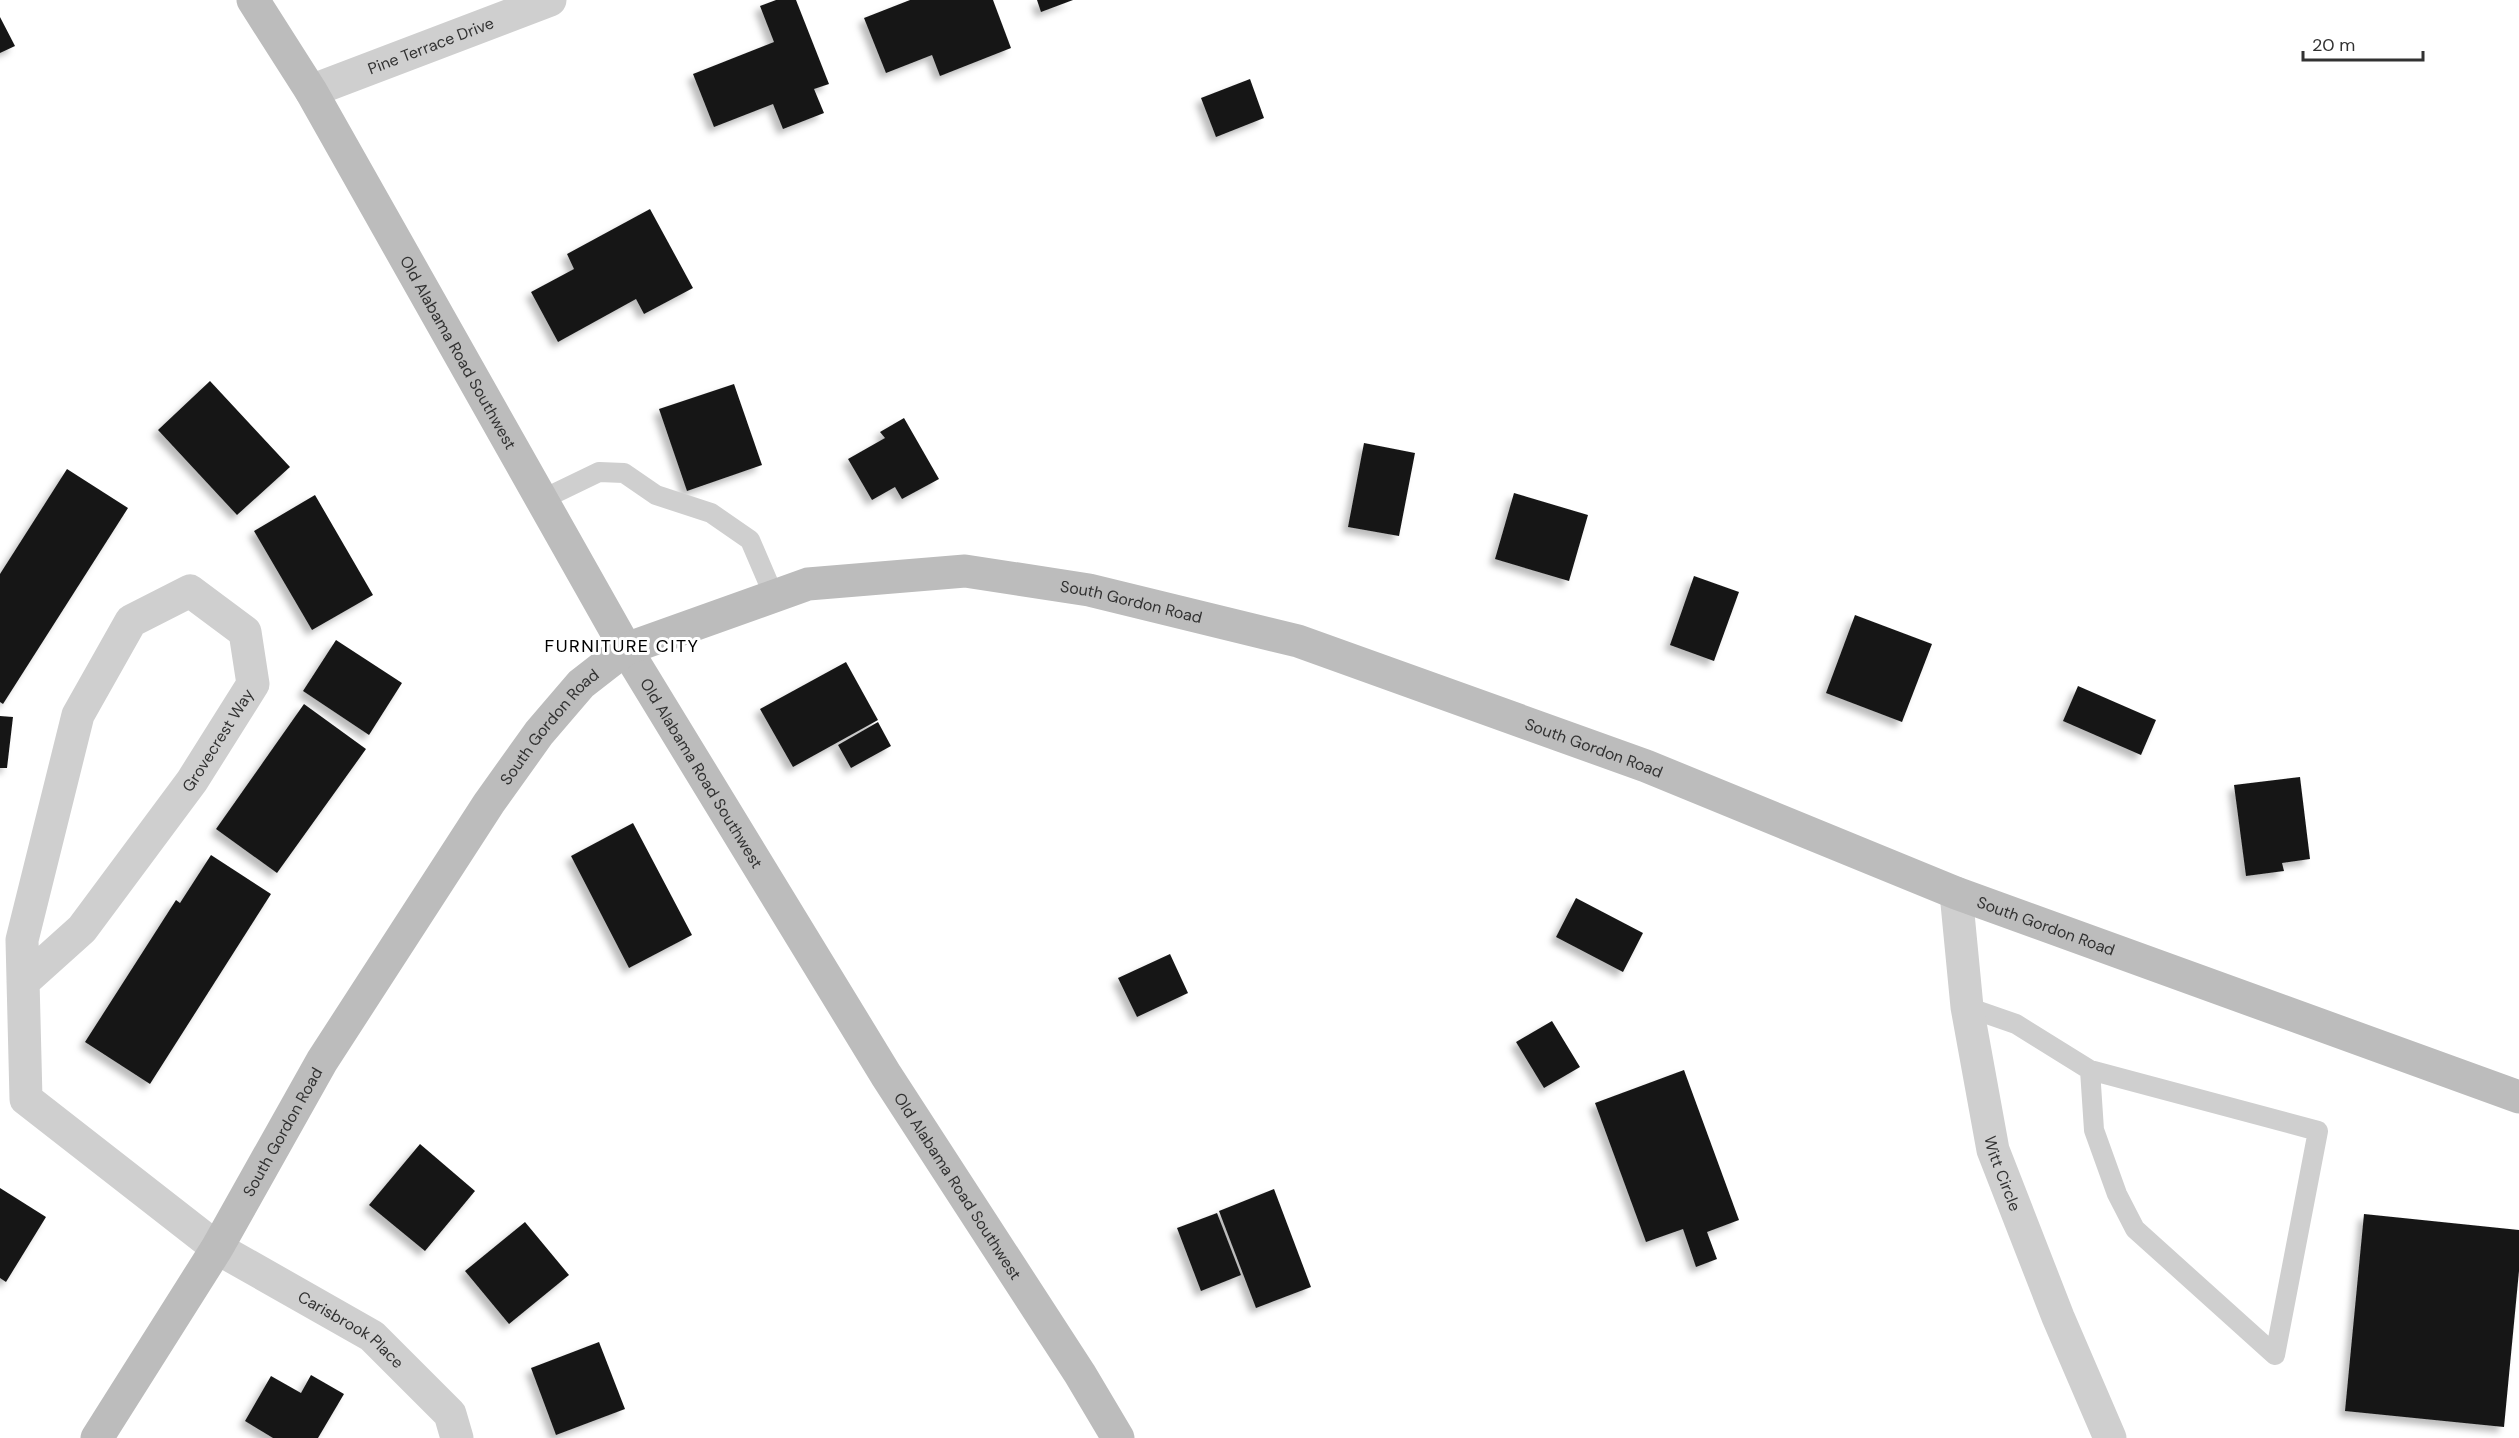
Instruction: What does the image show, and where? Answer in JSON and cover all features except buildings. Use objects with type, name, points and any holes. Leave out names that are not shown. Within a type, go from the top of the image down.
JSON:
[{"type":"street","name":"Old Alabama Road Southwest","points":[[253,0],[311,91],[626,649],[886,1075],[1080,1374],[1118,1438]]},
{"type":"street","name":"Pine Terrace Drive","points":[[311,91],[550,0]]},
{"type":"street","name":"South Gordon Road","points":[[97,1438],[217,1248],[322,1061],[489,803],[539,733],[581,684],[626,649],[808,584],[965,571],[1089,590],[1298,641],[1646,766],[1956,893],[2519,1097]]},
{"type":"street","name":"Grovecrest Way","points":[[23,982],[82,929],[192,781],[253,684],[245,632],[190,591],[131,621],[78,715],[22,940],[23,982],[26,1099],[217,1248]]},
{"type":"street","name":"Witt Circle","points":[[1956,893],[1967,1007],[1993,1150],[2058,1317],[2110,1438]]},
{"type":"street","name":"Carisbrook Place","points":[[217,1248],[372,1336],[450,1414],[457,1438]]},
{"type":"lane","points":[[541,500],[599,472],[624,473],[656,495],[711,513],[750,540],[774,596]]},
{"type":"lane","points":[[1967,1007],[2016,1024],[2090,1070],[2318,1131],[2275,1355],[2135,1229],[2117,1194],[2094,1130],[2090,1070]]},
{"type":"district","name":"FURNITURE CITY","points":[[622,646]]}]
